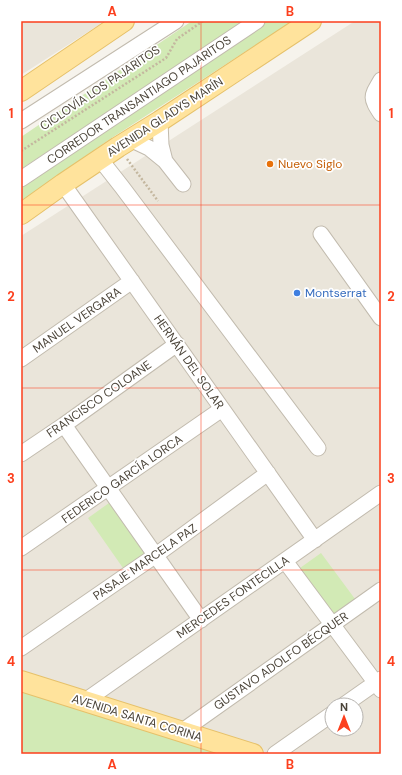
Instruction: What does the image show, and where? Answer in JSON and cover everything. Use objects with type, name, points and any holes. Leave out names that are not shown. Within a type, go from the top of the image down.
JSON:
[{"type":"main road","name":"AVENIDA GLADYS MARÍN","points":[[21,214],[124,143],[160,121],[311,21]]},
{"type":"main road","points":[[21,91],[125,23]]},
{"type":"main road","name":"AVENIDA SANTA CORINA","points":[[21,682],[253,754]]},
{"type":"street","points":[[21,120],[176,21]]},
{"type":"street","name":"CORREDOR TRANSANTIAGO PAJARITOS","points":[[21,179],[257,21]]},
{"type":"street","points":[[381,80],[373,93],[374,102],[381,114]]},
{"type":"street","points":[[160,121],[160,145],[165,161]]},
{"type":"street","points":[[124,143],[149,148],[165,161],[183,184]]},
{"type":"street","points":[[100,159],[318,448]]},
{"type":"street","name":"HERNÁN DEL SOLAR","points":[[63,184],[315,540]]},
{"type":"street","points":[[321,234],[381,318]]},
{"type":"street","name":"MANUEL VERGARA","points":[[21,360],[132,281]]},
{"type":"street","name":"FRANCISCO COLOANE","points":[[21,454],[64,425],[176,344]]},
{"type":"street","name":"FEDERICO GARCÍA LORCA","points":[[21,548],[222,409]]},
{"type":"street","points":[[64,425],[201,620]]},
{"type":"street","name":"PASAJE MARCELA PAZ","points":[[21,648],[156,555],[268,474]]},
{"type":"street","name":"MERCEDES FONTECILLA","points":[[85,701],[381,493]]},
{"type":"street","points":[[285,561],[332,625],[379,684],[357,697]]},
{"type":"street","name":"GUSTAVO ADOLFO BÉCQUER","points":[[181,732],[381,590]]},
{"type":"street","points":[[275,754],[324,720]]},
{"type":"path","name":"CICLOVÍA LOS PAJARITOS","points":[[21,151],[166,58],[177,39],[203,21]]},
{"type":"path","points":[[124,143],[158,201]]},
{"type":"shaded area","points":[[21,21],[105,21],[21,75]]},
{"type":"shaded area","points":[[355,21],[381,21],[381,754],[164,754],[21,705],[21,236]]},
{"type":"green space","points":[[192,21],[248,21],[21,169],[21,137]]},
{"type":"green space","points":[[267,21],[293,21],[110,139],[21,201],[21,188]]},
{"type":"green space","points":[[109,503],[145,553],[123,568],[88,518]]},
{"type":"green space","points":[[321,553],[358,603],[336,618],[300,568]]},
{"type":"green space","points":[[21,690],[222,754],[21,754]]},
{"type":"place","name":"Nuevo Siglo","points":[[270,164]]},
{"type":"place","name":"Montserrat","points":[[297,293]]}]
